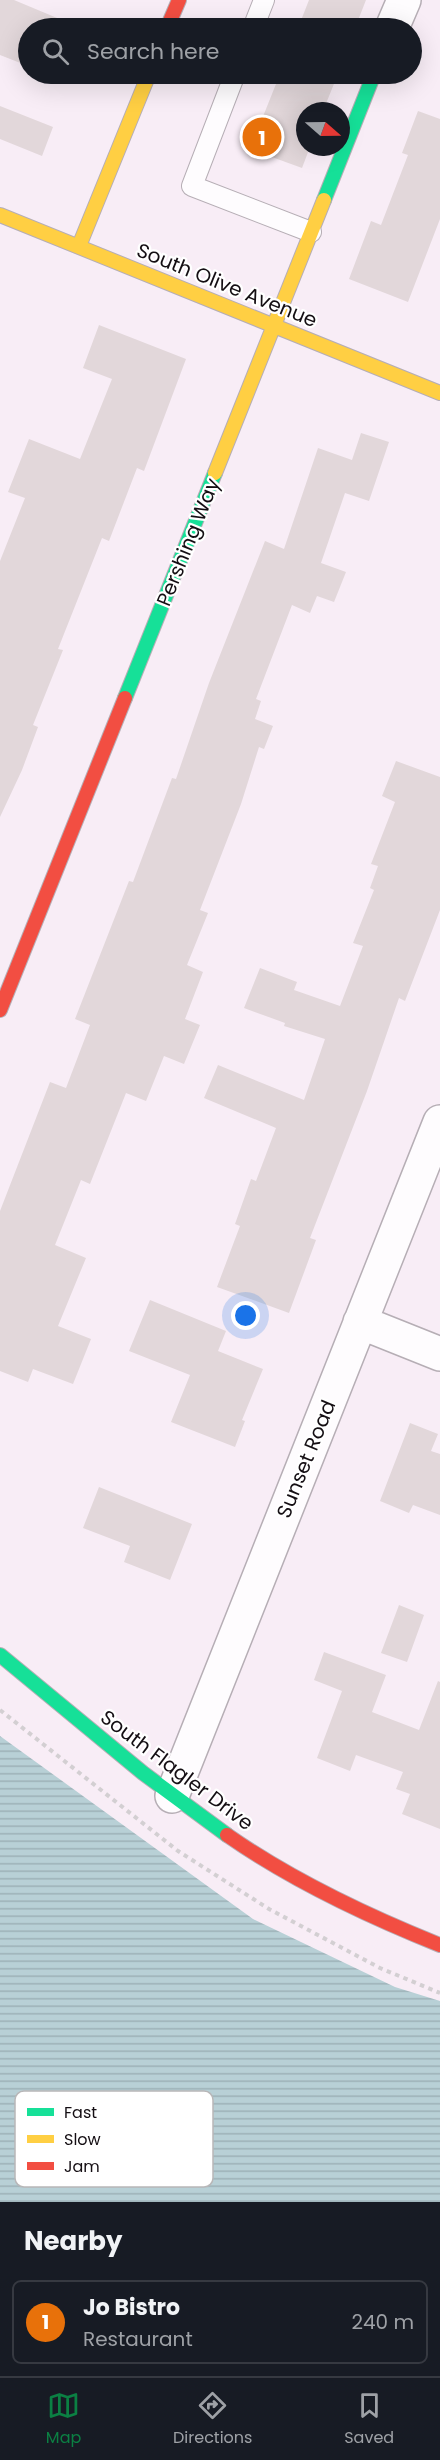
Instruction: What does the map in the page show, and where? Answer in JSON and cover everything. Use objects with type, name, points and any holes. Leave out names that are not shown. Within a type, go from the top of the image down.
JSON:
[{"type":"street","points":[[171,18],[178,0]]},
{"type":"street","points":[[396,18],[404,0]]},
{"type":"street","points":[[79,246],[145,84]]},
{"type":"street","name":"Pershing Way","points":[[0,1010],[370,84]]},
{"type":"street","name":"South Olive Avenue","points":[[0,215],[440,393]]},
{"type":"street","name":"Sunset Road","points":[[172,1796],[440,1122]]},
{"type":"street","points":[[360,1322],[440,1353]]},
{"type":"street","name":"South Flagler Drive","points":[[0,1654],[172,1796],[233,1840],[310,1886],[390,1926],[440,1945]]},
{"type":"lane","points":[[257,18],[264,0]]},
{"type":"lane","points":[[232,84],[192,186],[311,232]]},
{"type":"water","points":[[0,1736],[253,1919],[395,1987],[440,2001],[440,2202],[0,2202]]},
{"type":"building","points":[[0,0],[14,0],[57,18],[18,18],[18,62],[0,55]]},
{"type":"building","points":[[309,0],[366,0],[359,18],[302,18]]},
{"type":"building","points":[[276,84],[334,84],[327,102],[296,102],[296,156],[307,156],[302,168],[250,149]]},
{"type":"building","points":[[0,106],[53,127],[42,156],[0,139]]},
{"type":"building","points":[[418,111],[440,119],[440,219],[408,302],[349,279],[371,221],[381,225],[408,155],[402,153]]},
{"type":"building","points":[[99,325],[186,359],[144,471],[137,468],[109,541],[102,538],[58,649],[63,650],[33,725],[38,727],[22,770],[0,817],[0,561],[25,498],[8,492],[29,439],[80,459],[112,379],[83,368]]},
{"type":"building","points":[[361,433],[389,442],[369,501],[345,493],[321,563],[346,572],[334,602],[317,596],[310,613],[292,605],[256,699],[261,701],[255,719],[273,726],[264,749],[259,747],[241,804],[200,910],[208,913],[187,965],[203,972],[185,1019],[200,1025],[184,1064],[164,1056],[146,1101],[126,1093],[90,1184],[81,1180],[55,1245],[86,1258],[58,1326],[91,1339],[73,1384],[33,1369],[28,1382],[0,1371],[0,1211],[50,1082],[66,1088],[90,1025],[75,1019],[129,881],[133,882],[172,778],[176,779],[209,683],[265,541],[284,549],[318,448],[352,460]]},
{"type":"building","points":[[396,761],[440,777],[440,910],[405,1001],[399,998],[367,1091],[310,1238],[316,1240],[289,1313],[217,1287],[240,1226],[235,1224],[251,1179],[256,1181],[276,1128],[204,1098],[218,1065],[304,1100],[325,1039],[284,1026],[285,1023],[244,1008],[260,968],[297,982],[294,990],[340,1006],[363,946],[353,943],[374,890],[370,888],[378,866],[371,864],[395,802],[382,796]]},
{"type":"building","points":[[150,1300],[226,1331],[218,1351],[263,1369],[242,1420],[245,1421],[235,1447],[171,1422],[190,1375],[129,1351]]},
{"type":"building","points":[[410,1423],[438,1434],[431,1451],[440,1454],[440,1515],[413,1505],[409,1513],[380,1501]]},
{"type":"building","points":[[99,1487],[192,1524],[170,1580],[124,1562],[130,1546],[83,1528]]},
{"type":"building","points":[[399,1605],[424,1615],[407,1662],[381,1653]]},
{"type":"building","points":[[324,1652],[386,1675],[372,1712],[419,1730],[438,1681],[440,1682],[440,1829],[402,1814],[410,1794],[396,1789],[403,1772],[356,1755],[350,1771],[317,1758],[342,1691],[314,1680]]},
{"type":"traffic: fast","points":[[324,200],[370,84]]},
{"type":"traffic: fast","points":[[125,698],[215,473]]},
{"type":"traffic: fast","points":[[0,1655],[143,1773],[227,1835]]},
{"type":"traffic: slow","points":[[79,246],[145,84]]},
{"type":"traffic: slow","points":[[215,473],[324,200]]},
{"type":"traffic: slow","points":[[0,215],[440,393]]},
{"type":"traffic: jam","points":[[171,18],[179,0]]},
{"type":"traffic: jam","points":[[0,1010],[125,698]]},
{"type":"traffic: jam","points":[[227,1835],[252,1852],[330,1896],[440,1945]]},
{"type":"place","name":"Jo Bistro","points":[[262,137]]}]
